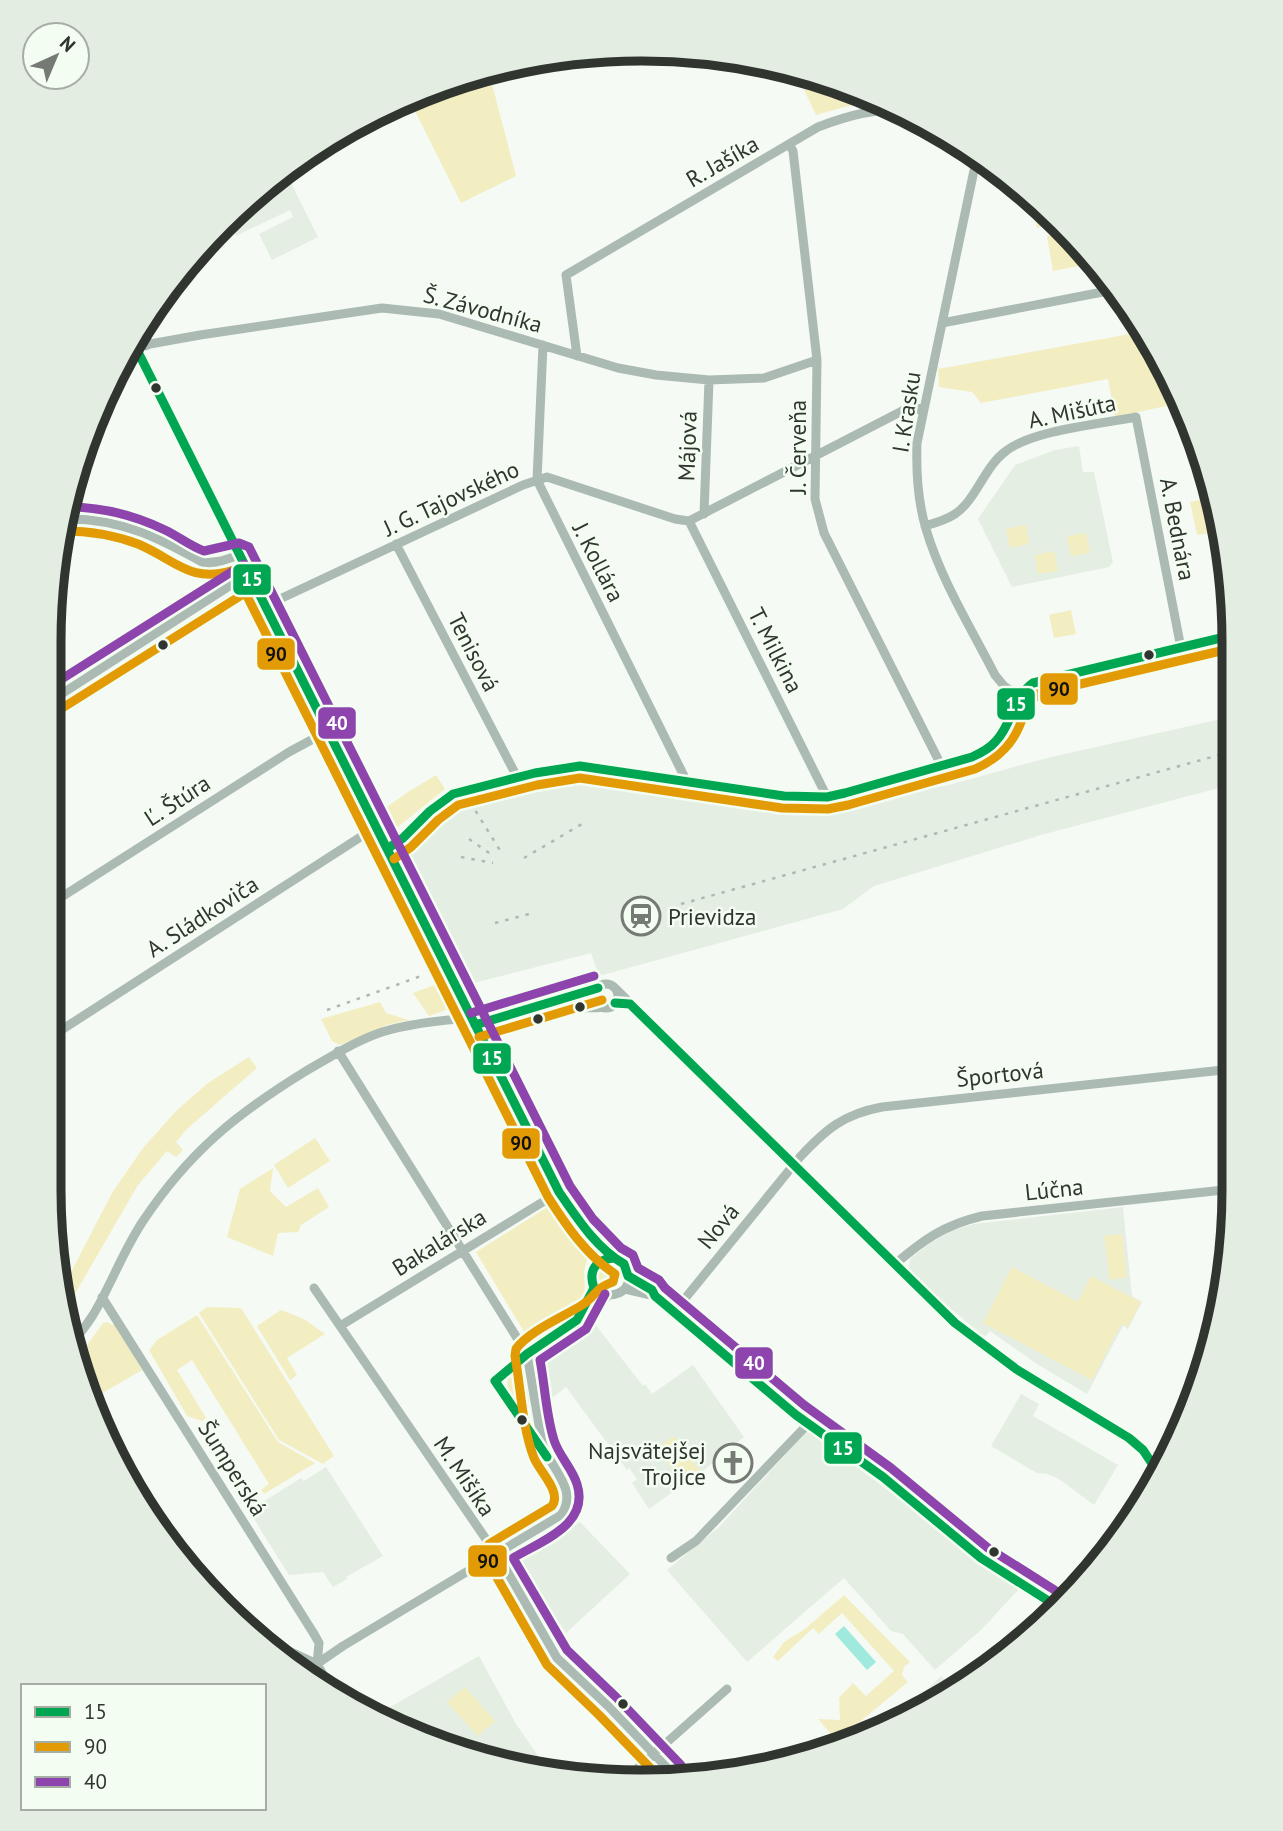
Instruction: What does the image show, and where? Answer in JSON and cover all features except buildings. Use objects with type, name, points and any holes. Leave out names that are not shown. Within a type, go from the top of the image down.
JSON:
[{"type":"street","name":"R. Jašíka","points":[[576,356],[566,275],[818,127],[846,117],[877,111]]},
{"type":"street","name":"J. Červeňa","points":[[789,144],[793,151],[817,360],[815,499],[824,533],[942,766]]},
{"type":"street","name":"I. Krasku","points":[[975,167],[917,443],[916,468],[925,526],[935,556],[995,675],[1017,695]]},
{"type":"street","points":[[942,323],[1105,292]]},
{"type":"street","name":"Š. Závodníka","points":[[143,344],[382,307],[439,314],[576,356],[656,375],[709,380],[764,378],[817,360]]},
{"type":"street","name":"J. Kollára","points":[[543,345],[537,480],[661,728],[684,776],[683,782]]},
{"type":"street","points":[[138,353],[559,1192],[583,1227],[613,1258],[624,1264],[628,1276],[625,1289],[616,1295],[608,1296],[600,1294],[594,1288],[591,1275],[598,1262],[613,1258]]},
{"type":"street","name":"Májová","points":[[704,514],[709,380]]},
{"type":"street","points":[[689,521],[904,410],[924,408]]},
{"type":"street","name":"A. Mišúta","points":[[925,526],[955,514],[965,506],[1003,453],[1013,446],[1040,436],[1136,417]]},
{"type":"street","name":"A. Bednára","points":[[1136,417],[1181,648]]},
{"type":"street","name":"J. G. Tajovského","points":[[265,606],[523,485],[547,477],[675,519],[689,521]]},
{"type":"street","points":[[74,518],[114,522],[142,531],[238,582]]},
{"type":"street","name":"T. Milkina","points":[[689,521],[827,797]]},
{"type":"street","name":"Tenisová","points":[[396,544],[517,777]]},
{"type":"street","points":[[202,563],[240,555]]},
{"type":"street","points":[[61,694],[250,576]]},
{"type":"street","points":[[387,849],[453,794],[517,777],[580,766],[784,796],[827,797],[942,766],[986,750],[1004,729],[1017,695],[1033,683],[1222,638]]},
{"type":"street","name":"Ľ. Štúra","points":[[61,897],[289,751],[328,731]]},
{"type":"street","name":"A. Sládkoviča","points":[[61,1030],[376,827]]},
{"type":"street","points":[[79,1333],[92,1316],[141,1223],[187,1163],[225,1126],[251,1106],[338,1051],[382,1032],[422,1023],[473,1021],[606,984],[616,989],[894,1265],[981,1345],[1129,1438],[1155,1459]]},
{"type":"street","points":[[598,988],[595,999],[604,1007]]},
{"type":"street","points":[[615,1003],[618,995],[616,989]]},
{"type":"street","points":[[481,1038],[544,1012],[567,1007],[591,1009],[615,1003],[631,1004]]},
{"type":"street","points":[[312,1667],[561,1515],[569,1501],[568,1491],[547,1457],[542,1443],[527,1354],[338,1051]]},
{"type":"street","name":"Športová","points":[[792,1165],[822,1134],[856,1112],[1222,1070]]},
{"type":"street","name":"Nová","points":[[674,1312],[792,1165]]},
{"type":"street","name":"Lúčna","points":[[894,1265],[933,1233],[958,1221],[982,1216],[1222,1190]]},
{"type":"street","name":"Bakalárska","points":[[340,1326],[559,1192]]},
{"type":"street","points":[[583,1227],[584,1238],[598,1262]]},
{"type":"street","points":[[628,1276],[652,1290],[655,1296],[808,1424],[883,1477],[981,1558],[1050,1602]]},
{"type":"street","name":"M. Mišíka","points":[[314,1288],[496,1554],[557,1658],[608,1706],[668,1769]]},
{"type":"street","points":[[577,1320],[589,1302],[594,1288]]},
{"type":"street","points":[[625,1289],[655,1296]]},
{"type":"street","points":[[527,1354],[577,1320],[590,1315],[608,1296]]},
{"type":"street","name":"Šumperská","points":[[102,1297],[319,1643],[317,1664]]},
{"type":"street","points":[[671,1558],[696,1541],[808,1424]]},
{"type":"street","points":[[1143,1450],[1152,1464]]},
{"type":"street","points":[[290,1652],[317,1664],[323,1675]]},
{"type":"street","points":[[635,1770],[727,1689]]},
{"type":"shaded area","points":[[491,81],[516,176],[461,203],[413,108]]},
{"type":"shaded area","points":[[801,84],[859,103],[816,115]]},
{"type":"shaded area","points":[[289,180],[318,237],[272,260],[259,234],[293,217],[290,210],[236,236],[233,230]]},
{"type":"shaded area","points":[[1034,215],[1047,226],[1037,228]]},
{"type":"shaded area","points":[[1055,234],[1083,265],[1053,271],[1047,236]]},
{"type":"shaded area","points":[[1133,333],[1171,405],[1115,417],[1108,379],[981,403],[972,392],[939,387],[938,369]]},
{"type":"shaded area","points":[[1079,446],[1083,472],[1094,472],[1113,562],[1109,567],[1012,587],[978,519],[1015,465],[1055,450]]},
{"type":"shaded area","points":[[1204,499],[1212,533],[1197,535],[1190,502]]},
{"type":"shaded area","points":[[1026,525],[1029,544],[1010,548],[1006,529]]},
{"type":"shaded area","points":[[1086,533],[1090,553],[1071,556],[1067,536]]},
{"type":"shaded area","points":[[1054,551],[1058,571],[1038,574],[1035,555]]},
{"type":"shaded area","points":[[1071,610],[1076,634],[1054,638],[1049,615]]},
{"type":"shaded area","points":[[1222,719],[1222,787],[1041,835],[874,886],[843,909],[599,976],[591,953],[466,985],[405,865],[406,854],[434,816],[457,798],[554,776],[561,780],[816,809],[817,813],[920,789],[945,786],[1051,757]]},
{"type":"shaded area","points":[[436,775],[445,789],[398,827],[387,826],[380,812]]},
{"type":"shaded area","points":[[440,983],[451,1002],[446,1010],[429,1016],[413,993]]},
{"type":"shaded area","points":[[380,1002],[386,1013],[409,1020],[387,1025],[340,1045],[332,1041],[321,1019]]},
{"type":"shaded area","points":[[249,1057],[257,1068],[187,1129],[176,1142],[183,1150],[176,1157],[167,1151],[138,1185],[71,1300],[68,1278],[112,1193],[143,1148],[177,1110],[208,1083]]},
{"type":"shaded area","points":[[315,1138],[330,1161],[288,1188],[274,1165]]},
{"type":"shaded area","points":[[273,1168],[270,1191],[286,1207],[318,1188],[329,1207],[301,1225],[298,1232],[278,1233],[273,1256],[227,1237],[240,1189]]},
{"type":"shaded area","points":[[1123,1207],[1132,1296],[1142,1302],[1128,1329],[1123,1326],[1087,1394],[990,1331],[985,1337],[934,1295],[909,1269],[910,1259],[929,1244],[951,1231],[974,1224]]},
{"type":"shaded area","points":[[546,1208],[555,1213],[588,1256],[584,1271],[585,1295],[576,1308],[529,1340],[476,1252]]},
{"type":"shaded area","points":[[1122,1234],[1127,1277],[1110,1280],[1104,1236]]},
{"type":"shaded area","points":[[609,1265],[617,1268],[620,1276],[617,1284],[609,1287],[601,1284],[598,1276],[601,1268]]},
{"type":"shaded area","points":[[1012,1267],[1078,1302],[1091,1276],[1141,1302],[1128,1327],[1121,1324],[1092,1380],[983,1323]]},
{"type":"shaded area","points":[[207,1307],[241,1308],[334,1456],[323,1464],[279,1440],[199,1313]]},
{"type":"shaded area","points":[[281,1310],[304,1319],[325,1334],[287,1358],[297,1375],[290,1380],[257,1326]]},
{"type":"shaded area","points":[[197,1315],[278,1442],[315,1463],[264,1494],[261,1490],[269,1484],[192,1360],[177,1370],[206,1418],[202,1421],[187,1416],[149,1350],[157,1340]]},
{"type":"shaded area","points":[[103,1323],[115,1323],[142,1370],[99,1395],[84,1349]]},
{"type":"shaded area","points":[[594,1323],[652,1394],[693,1365],[744,1437],[704,1470],[649,1509],[632,1483],[637,1479],[629,1468],[627,1470],[566,1387],[543,1405],[541,1359]]},
{"type":"shaded area","points":[[521,1369],[524,1372],[529,1401],[519,1406],[507,1386],[508,1377]]},
{"type":"shaded area","points":[[1021,1394],[1039,1404],[1033,1416],[1118,1465],[1094,1505],[1059,1479],[1037,1473],[991,1446]]},
{"type":"shaded area","points":[[808,1430],[1019,1589],[981,1630],[935,1670],[903,1634],[891,1631],[844,1578],[747,1662],[667,1570],[719,1527]]},
{"type":"shaded area","points":[[674,1436],[700,1471],[682,1483],[657,1448]]},
{"type":"shaded area","points":[[326,1467],[383,1556],[333,1587],[323,1572],[289,1575],[249,1511],[301,1478],[304,1481]]},
{"type":"shaded area","points":[[580,1522],[630,1574],[566,1633],[516,1562]]},
{"type":"shaded area","points":[[844,1595],[910,1662],[904,1667],[902,1675],[908,1682],[848,1732],[827,1739],[830,1733],[818,1719],[840,1720],[839,1698],[853,1683],[866,1696],[894,1671],[842,1613],[819,1634],[813,1628],[778,1661],[773,1657],[784,1642],[805,1629]]},
{"type":"shaded area","points":[[479,1656],[516,1724],[539,1757],[535,1760],[491,1750],[419,1726],[385,1710]]},
{"type":"shaded area","points":[[941,1676],[947,1682],[932,1692],[914,1702]]},
{"type":"shaded area","points":[[465,1687],[495,1721],[478,1736],[447,1702]]},
{"type":"water","points":[[844,1626],[876,1662],[867,1670],[835,1634]]},
{"type":"railway","points":[[681,904],[1222,754]]},
{"type":"railway","points":[[470,802],[501,852]]},
{"type":"railway","points":[[524,858],[582,824]]},
{"type":"railway","points":[[469,839],[495,857]]},
{"type":"railway","points":[[461,857],[493,863]]},
{"type":"railway","points":[[495,923],[529,914]]},
{"type":"railway","points":[[327,1010],[421,976]]},
{"type":"transit line","name":"15","points":[[138,352],[559,1192],[580,1222],[605,1250],[624,1264],[628,1276],[652,1290],[655,1296],[796,1415],[883,1477],[981,1558],[1050,1602]]},
{"type":"transit line","name":"40","points":[[77,507],[105,510],[142,520],[204,551],[239,543],[249,547],[570,1186],[593,1219],[621,1248],[633,1255],[638,1268],[659,1280],[665,1288],[804,1405],[891,1468],[988,1548],[1059,1593]]},
{"type":"transit line","name":"90","points":[[71,531],[101,534],[129,541],[194,572],[219,574],[234,570],[548,1197],[586,1249],[615,1274],[613,1282],[582,1305],[538,1330],[516,1349],[527,1434],[534,1458],[552,1488],[554,1500],[552,1506],[489,1544],[484,1555],[547,1665],[652,1770]]},
{"type":"transit line","name":"40","points":[[61,679],[244,564]]},
{"type":"transit line","name":"90","points":[[61,709],[256,586]]},
{"type":"transit line","name":"15","points":[[387,849],[453,794],[535,773],[580,766],[784,796],[827,797],[845,793],[982,752],[1002,734],[1021,696],[1033,683],[1222,638]]},
{"type":"transit line","name":"90","points":[[394,859],[458,805],[537,785],[580,778],[782,808],[828,809],[848,805],[975,769],[989,762],[1011,741],[1028,705],[1038,694],[1222,651]]},
{"type":"transit line","name":"40","points":[[471,1013],[594,976]]},
{"type":"transit line","name":"15","points":[[475,1025],[598,988]]},
{"type":"transit line","name":"90","points":[[479,1037],[602,1000]]},
{"type":"transit line","name":"15","points":[[615,1003],[630,1004],[955,1323],[1016,1369],[1129,1438],[1143,1450],[1152,1464]]},
{"type":"transit line","name":"15","points":[[547,1457],[495,1381],[527,1354],[577,1320],[594,1288],[594,1267],[613,1258]]},
{"type":"transit line","name":"40","points":[[605,1294],[586,1329],[540,1360],[551,1430],[577,1484],[579,1498],[576,1510],[570,1521],[560,1530],[513,1558],[567,1650],[681,1765]]},
{"type":"place","name":"Prievidza","points":[[641,916]]},
{"type":"place","name":"Najsvätejšej Trojice","points":[[733,1463]]}]
